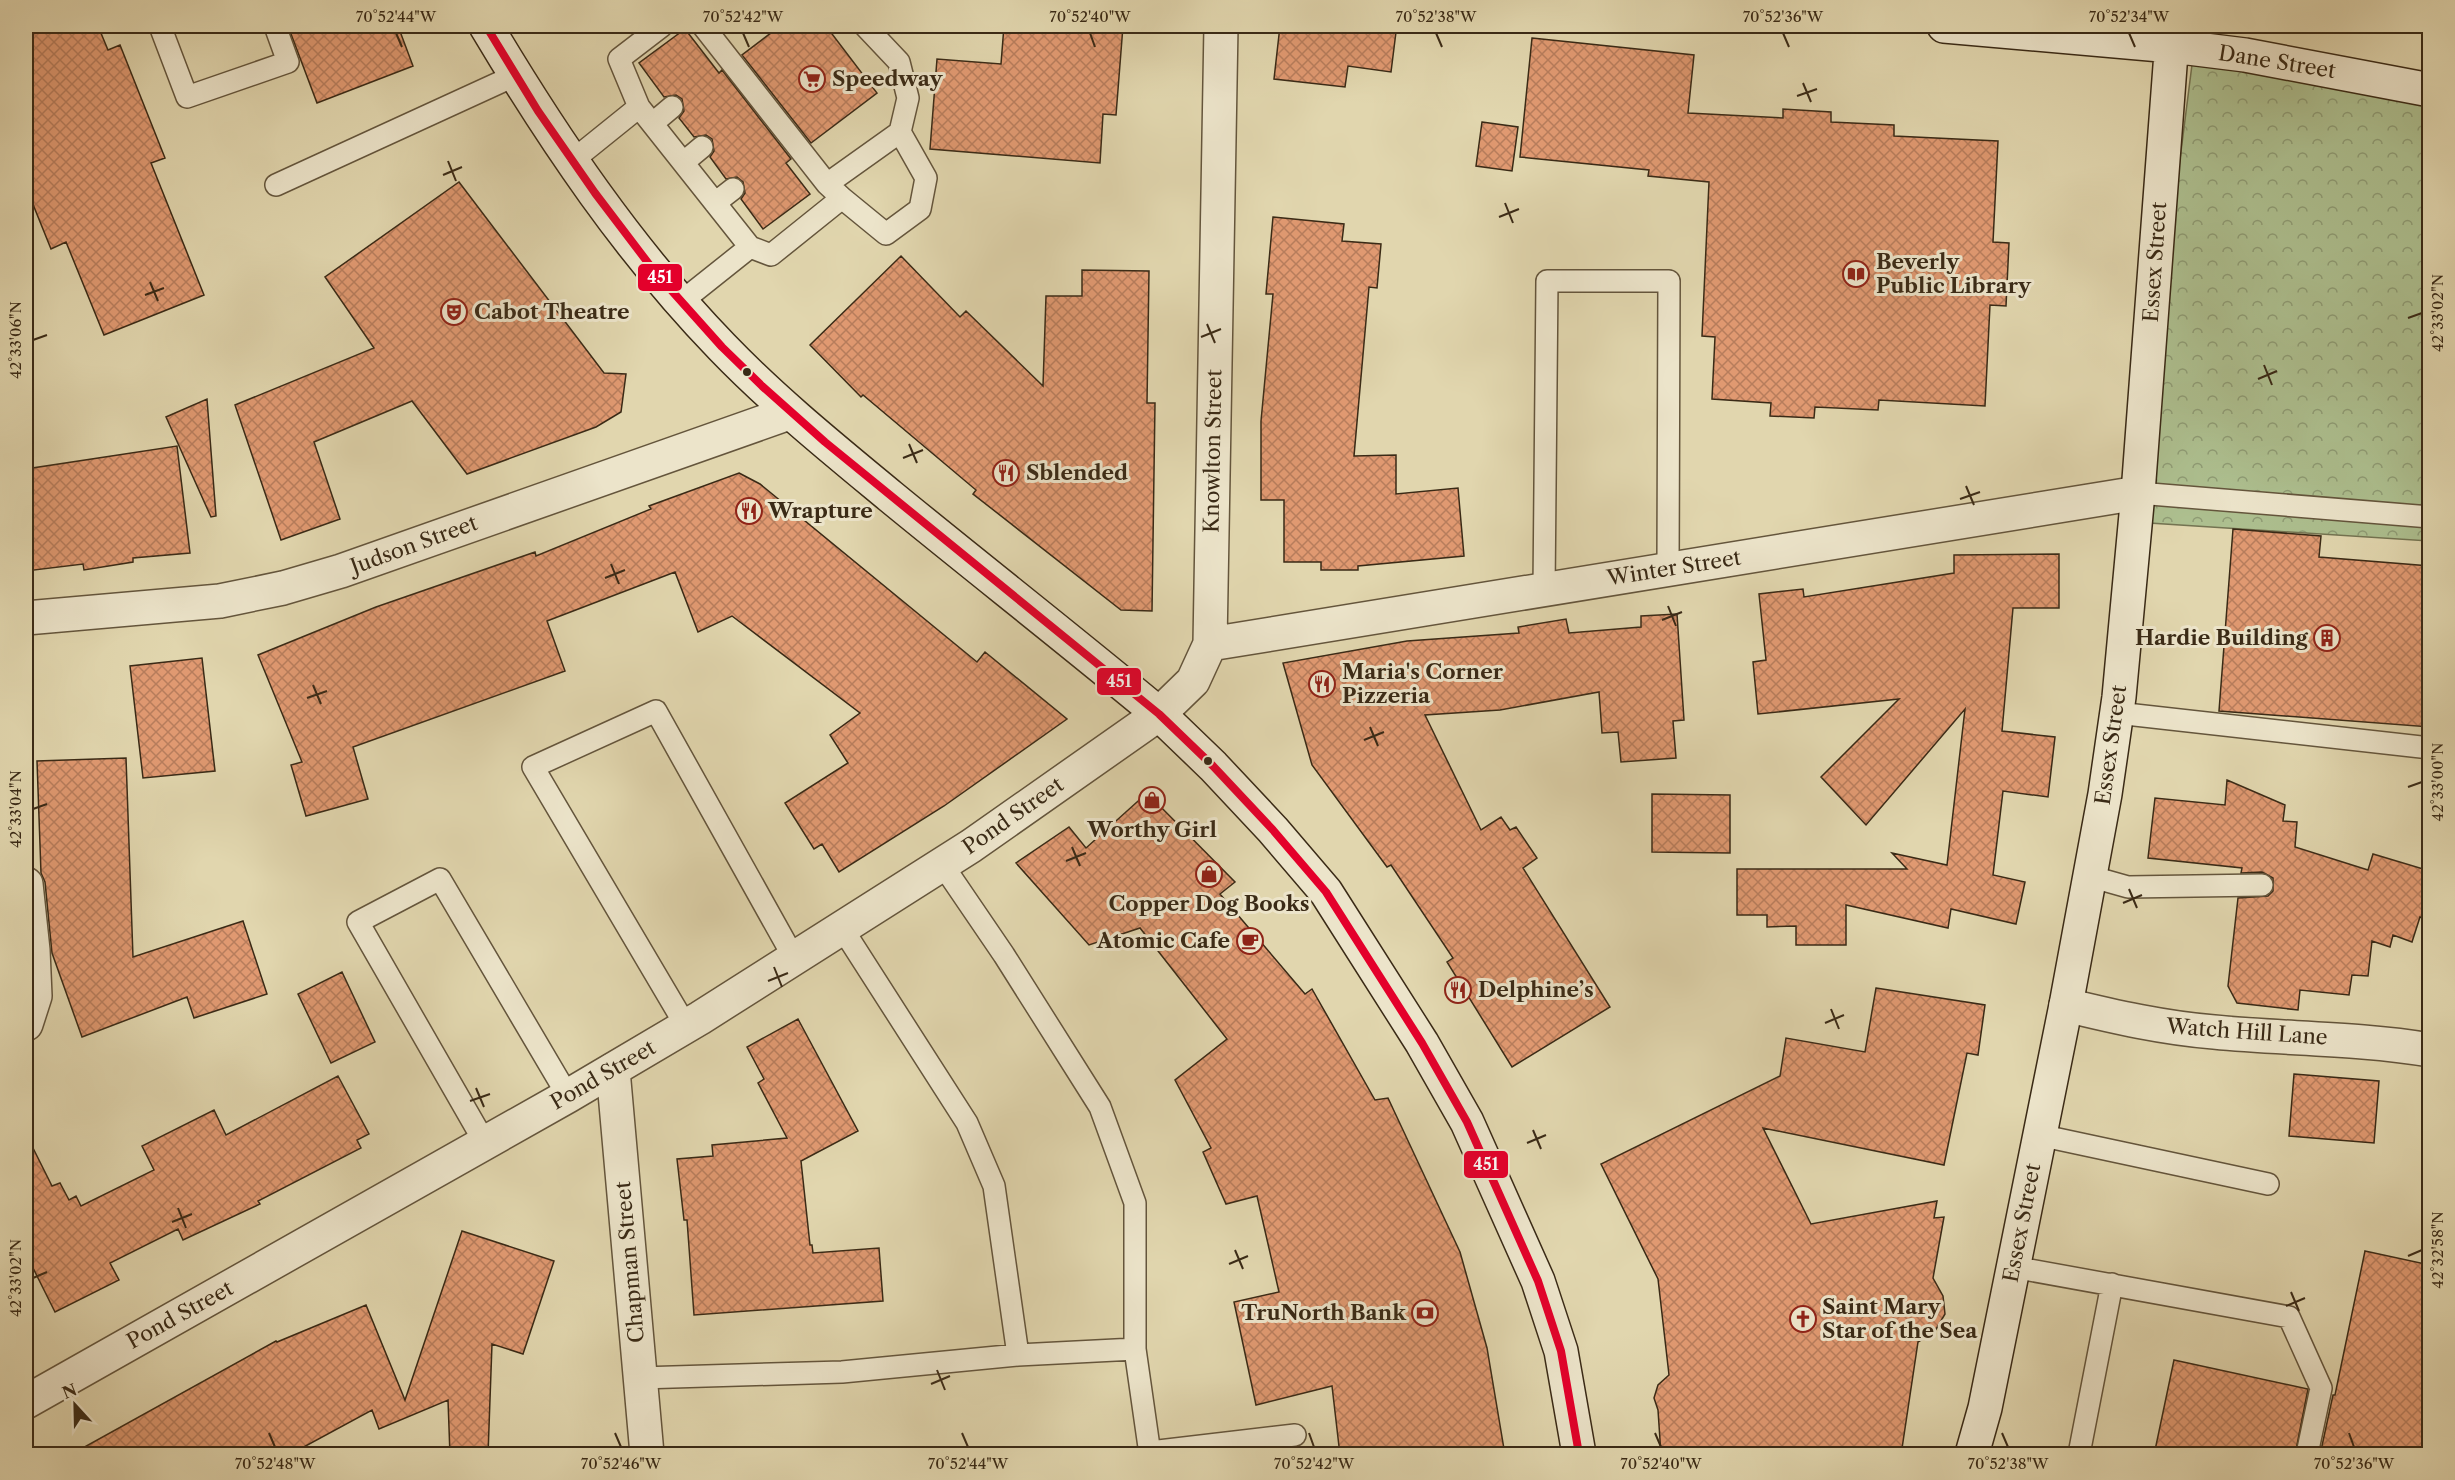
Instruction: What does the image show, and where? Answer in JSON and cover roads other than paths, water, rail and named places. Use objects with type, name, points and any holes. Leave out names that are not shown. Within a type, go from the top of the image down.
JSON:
[{"type":"street","points":[[486,26],[596,197],[654,272],[725,350],[789,413],[1159,714],[1243,798],[1326,892],[1422,1043],[1467,1122],[1538,1281],[1561,1351],[1579,1455]]},
{"type":"street","name":"Knowlton Street","points":[[1159,714],[1193,681],[1210,644],[1221,26]]},
{"type":"street","name":"Dane Street","points":[[1944,26],[2172,36],[2245,55],[2430,90]]},
{"type":"street","name":"Essex Street","points":[[1972,1455],[1984,1408],[2066,1005],[2105,794],[2129,605],[2172,36]]},
{"type":"street","name":"Judson Street","points":[[26,618],[220,601],[283,588],[341,571],[789,413]]},
{"type":"street","name":"Winter Street","points":[[1210,644],[2138,493]]},
{"type":"street","name":"Pond Street","points":[[26,1402],[568,1096],[686,1026],[971,846],[1159,714]]},
{"type":"street","points":[[26,884],[35,996],[26,1024]]},
{"type":"street","name":"Watch Hill Lane","points":[[2066,1005],[2138,1023],[2215,1032],[2398,1044],[2430,1050]]},
{"type":"street","name":"Chapman Street","points":[[613,1070],[646,1455]]},
{"type":"lane","points":[[160,26],[187,97],[288,62],[275,26]]},
{"type":"lane","points":[[662,26],[619,59],[639,107],[750,247],[771,255],[835,191],[900,132],[908,98],[898,62],[865,26]]},
{"type":"lane","points":[[703,26],[724,66],[786,147],[886,234],[920,209],[926,178],[900,132]]},
{"type":"lane","points":[[276,185],[516,75]]},
{"type":"lane","points":[[572,161],[639,107]]},
{"type":"lane","points":[[653,123],[672,108]]},
{"type":"lane","points":[[684,162],[702,147]]},
{"type":"lane","points":[[715,203],[733,189]]},
{"type":"lane","points":[[681,302],[750,247]]},
{"type":"lane","points":[[1544,590],[1547,281],[1669,281],[1668,569]]},
{"type":"lane","points":[[2138,493],[2430,517]]},
{"type":"lane","points":[[686,1026],[533,767],[656,711],[794,958]]},
{"type":"lane","points":[[2116,713],[2430,748]]},
{"type":"lane","points":[[942,864],[1004,955],[1100,1107],[1135,1203],[1135,1349],[1150,1454],[1295,1435]]},
{"type":"lane","points":[[2089,876],[2128,887],[2262,885]]},
{"type":"lane","points":[[485,1143],[358,922],[440,879],[568,1096]]},
{"type":"lane","points":[[842,928],[967,1123],[994,1186],[1018,1355]]},
{"type":"lane","points":[[2039,1136],[2268,1184]]},
{"type":"lane","points":[[2013,1267],[2289,1317],[2321,1388],[2307,1455]]},
{"type":"lane","points":[[2079,1455],[2112,1284]]},
{"type":"lane","points":[[640,1378],[842,1372],[1018,1355],[1135,1349]]},
{"type":"place","name":"Speedway","points":[[812,79]]},
{"type":"place","name":"Beverly Public Library","points":[[1856,274]]},
{"type":"place","name":"Cabot Theatre","points":[[454,312]]},
{"type":"place","name":"Sblended","points":[[1006,473]]},
{"type":"place","name":"Wrapture","points":[[749,511]]},
{"type":"place","name":"Hardie Building","points":[[2327,638]]},
{"type":"place","name":"Maria's Corner Pizzeria","points":[[1322,684]]},
{"type":"place","name":"Worthy Girl","points":[[1152,800]]},
{"type":"place","name":"Copper Dog Books","points":[[1209,874]]},
{"type":"place","name":"Atomic Cafe","points":[[1250,941]]},
{"type":"place","name":"Delphine’s","points":[[1458,990]]},
{"type":"place","name":"TruNorth Bank","points":[[1425,1313]]},
{"type":"place","name":"Saint Mary Star of the Sea","points":[[1803,1319]]}]
